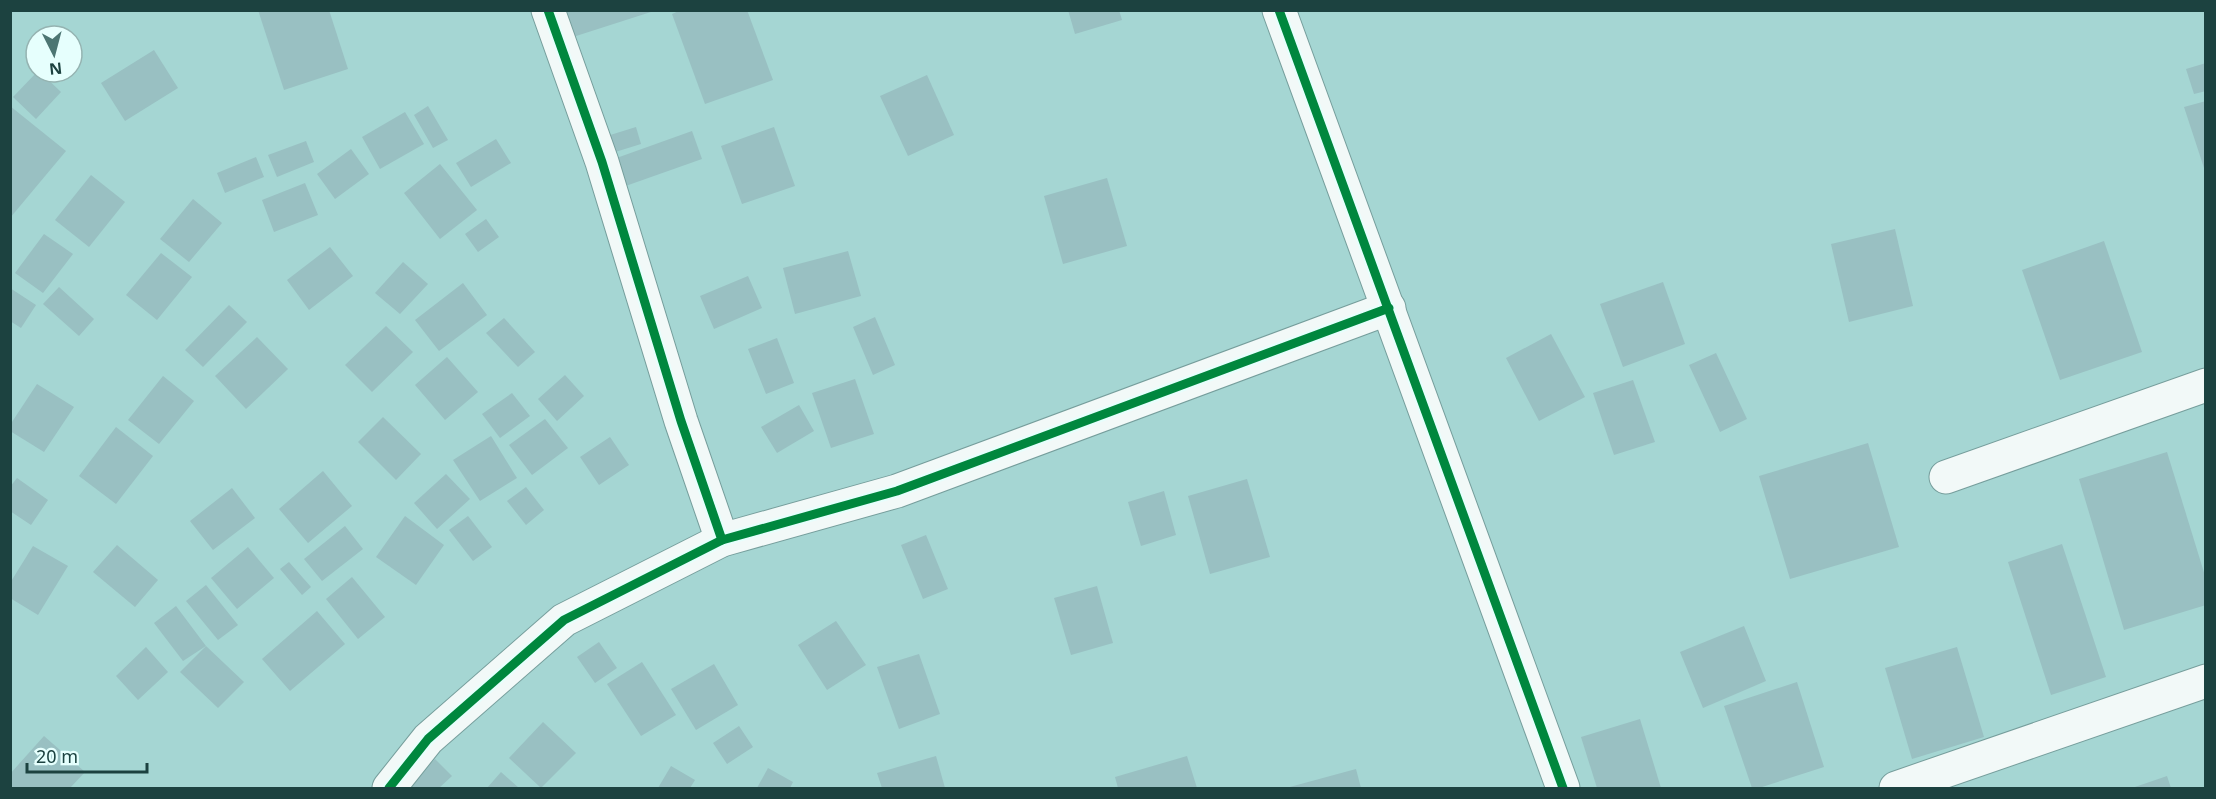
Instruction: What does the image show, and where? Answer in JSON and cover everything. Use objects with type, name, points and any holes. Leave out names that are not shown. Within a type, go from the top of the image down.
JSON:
[{"type":"street","points":[[548,10],[602,162],[681,421],[722,540]]},
{"type":"street","points":[[1279,10],[1563,789]]},
{"type":"street","points":[[389,789],[428,739],[564,620],[722,540],[897,491],[1389,308]]},
{"type":"street","points":[[1946,477],[2205,385]]},
{"type":"street","points":[[1896,789],[2205,681]]},
{"type":"building","points":[[258,10],[329,10],[348,69],[284,90]]},
{"type":"building","points":[[565,10],[654,10],[654,11],[573,37]]},
{"type":"building","points":[[681,10],[747,10],[773,80],[705,104],[672,14]]},
{"type":"building","points":[[1068,10],[1119,10],[1122,20],[1075,34]]},
{"type":"building","points":[[154,50],[178,88],[125,121],[101,83]]},
{"type":"building","points":[[2206,63],[2206,91],[2194,94],[2186,69]]},
{"type":"building","points":[[927,75],[954,135],[908,156],[880,96]]},
{"type":"building","points":[[25,84],[53,84],[61,92],[36,119],[13,97]]},
{"type":"building","points":[[2206,101],[2206,171],[2205,171],[2184,107]]},
{"type":"building","points":[[10,106],[66,151],[10,218]]},
{"type":"building","points":[[428,106],[448,140],[433,148],[414,115]]},
{"type":"building","points":[[405,112],[424,144],[380,169],[362,137]]},
{"type":"building","points":[[636,127],[641,144],[612,153],[607,136]]},
{"type":"building","points":[[774,127],[795,186],[742,204],[721,146]]},
{"type":"building","points":[[692,131],[702,159],[620,188],[611,160]]},
{"type":"building","points":[[496,139],[511,163],[471,187],[456,163]]},
{"type":"building","points":[[306,141],[314,162],[277,177],[268,155]]},
{"type":"building","points":[[351,149],[369,174],[335,199],[317,174]]},
{"type":"building","points":[[256,157],[264,177],[225,193],[217,173]]},
{"type":"building","points":[[440,164],[477,210],[440,239],[404,193]]},
{"type":"building","points":[[91,175],[125,202],[89,247],[55,220]]},
{"type":"building","points":[[1107,178],[1127,246],[1063,264],[1044,196]]},
{"type":"building","points":[[305,183],[318,215],[274,232],[262,200]]},
{"type":"building","points":[[193,199],[222,223],[189,262],[160,239]]},
{"type":"building","points":[[486,219],[499,237],[478,252],[465,234]]},
{"type":"building","points":[[1895,229],[1913,306],[1849,322],[1831,244]]},
{"type":"building","points":[[44,234],[73,254],[43,293],[15,273]]},
{"type":"building","points":[[2104,241],[2142,352],[2060,380],[2022,270]]},
{"type":"building","points":[[330,247],[353,276],[309,310],[287,280]]},
{"type":"building","points":[[848,251],[861,296],[795,314],[783,268]]},
{"type":"building","points":[[161,253],[192,277],[157,320],[126,295]]},
{"type":"building","points":[[403,262],[428,284],[400,314],[375,293]]},
{"type":"building","points":[[748,276],[762,308],[714,329],[700,296]]},
{"type":"building","points":[[1663,282],[1685,344],[1623,367],[1600,304]]},
{"type":"building","points":[[463,283],[487,315],[439,351],[415,320]]},
{"type":"building","points":[[59,287],[94,319],[79,336],[43,304]]},
{"type":"building","points":[[10,288],[36,305],[21,328],[10,321]]},
{"type":"building","points":[[229,305],[247,322],[203,367],[185,350]]},
{"type":"building","points":[[875,317],[895,365],[873,375],[853,327]]},
{"type":"building","points":[[504,318],[535,352],[518,367],[486,333]]},
{"type":"building","points":[[386,326],[413,352],[372,392],[345,365]]},
{"type":"building","points":[[1551,334],[1585,397],[1539,421],[1506,358]]},
{"type":"building","points":[[257,337],[288,369],[246,409],[215,376]]},
{"type":"building","points":[[777,338],[794,383],[766,394],[748,349]]},
{"type":"building","points":[[1716,353],[1747,419],[1720,432],[1689,365]]},
{"type":"building","points":[[447,357],[478,392],[445,420],[415,385]]},
{"type":"building","points":[[565,375],[584,396],[557,421],[538,399]]},
{"type":"building","points":[[163,376],[194,401],[159,444],[128,420]]},
{"type":"building","points":[[855,379],[874,434],[831,448],[812,393]]},
{"type":"building","points":[[1633,380],[1655,442],[1614,455],[1593,393]]},
{"type":"building","points":[[37,384],[74,407],[44,452],[10,431],[10,425]]},
{"type":"building","points":[[512,393],[530,416],[500,438],[482,414]]},
{"type":"building","points":[[799,405],[814,431],[777,453],[761,427]]},
{"type":"building","points":[[383,417],[421,454],[396,480],[358,442]]},
{"type":"building","points":[[545,419],[568,448],[532,475],[509,445]]},
{"type":"building","points":[[116,427],[153,456],[116,504],[79,476]]},
{"type":"building","points":[[491,436],[517,478],[480,501],[453,460]]},
{"type":"building","points":[[610,437],[629,465],[599,485],[580,457]]},
{"type":"building","points":[[1868,443],[1899,547],[1790,579],[1759,476]]},
{"type":"building","points":[[2167,452],[2206,579],[2206,605],[2124,630],[2079,479]]},
{"type":"building","points":[[323,471],[352,506],[308,543],[279,509]]},
{"type":"building","points":[[446,474],[470,499],[437,529],[414,503]]},
{"type":"building","points":[[17,478],[48,500],[31,525],[10,511],[10,487]]},
{"type":"building","points":[[1247,479],[1270,557],[1210,574],[1188,496]]},
{"type":"building","points":[[526,487],[544,510],[526,525],[507,501]]},
{"type":"building","points":[[232,488],[255,518],[213,550],[190,521]]},
{"type":"building","points":[[1164,491],[1176,535],[1141,546],[1128,502]]},
{"type":"building","points":[[405,516],[444,545],[416,585],[376,557]]},
{"type":"building","points":[[468,516],[492,547],[473,561],[449,530]]},
{"type":"building","points":[[345,526],[363,549],[322,581],[304,559]]},
{"type":"building","points":[[926,535],[948,589],[923,599],[901,545]]},
{"type":"building","points":[[2062,544],[2106,677],[2051,695],[2008,562]]},
{"type":"building","points":[[117,545],[158,580],[135,607],[93,572]]},
{"type":"building","points":[[33,546],[68,566],[38,615],[10,598],[10,583]]},
{"type":"building","points":[[248,547],[274,578],[237,609],[211,578]]},
{"type":"building","points":[[289,562],[311,587],[302,595],[280,569]]},
{"type":"building","points":[[352,577],[385,617],[358,639],[326,599]]},
{"type":"building","points":[[206,585],[238,625],[218,640],[186,601]]},
{"type":"building","points":[[1097,586],[1113,643],[1071,655],[1054,598]]},
{"type":"building","points":[[176,606],[206,646],[183,661],[154,623]]},
{"type":"building","points":[[317,611],[345,644],[290,691],[262,659]]},
{"type":"building","points":[[836,621],[866,665],[827,690],[798,645]]},
{"type":"building","points":[[1744,626],[1766,681],[1703,708],[1680,652]]},
{"type":"building","points":[[599,642],[617,668],[595,683],[577,657]]},
{"type":"building","points":[[206,646],[244,682],[218,708],[180,672]]},
{"type":"building","points":[[146,647],[168,672],[138,700],[116,676]]},
{"type":"building","points":[[1957,647],[1984,737],[1912,759],[1885,668]]},
{"type":"building","points":[[919,654],[940,714],[899,729],[877,667]]},
{"type":"building","points":[[642,662],[676,715],[641,736],[607,684]]},
{"type":"building","points":[[714,664],[738,705],[696,730],[671,689]]},
{"type":"building","points":[[1797,682],[1824,767],[1759,788],[1752,788],[1724,706]]},
{"type":"building","points":[[1640,719],[1661,788],[1597,788],[1581,737]]},
{"type":"building","points":[[543,722],[576,753],[541,788],[509,758]]},
{"type":"building","points":[[739,726],[753,747],[727,764],[713,743]]},
{"type":"building","points":[[44,736],[85,772],[70,788],[10,788],[10,774]]},
{"type":"building","points":[[936,756],[945,788],[882,788],[877,773]]},
{"type":"building","points":[[1187,756],[1197,788],[1118,788],[1115,777]]},
{"type":"building","points":[[435,759],[452,776],[439,788],[413,788],[409,785]]},
{"type":"building","points":[[671,766],[695,780],[690,788],[658,788]]},
{"type":"building","points":[[768,768],[793,782],[790,788],[757,788]]},
{"type":"building","points":[[1356,769],[1361,788],[1286,788]]},
{"type":"building","points":[[501,772],[519,788],[487,788]]},
{"type":"building","points":[[2167,776],[2171,788],[2132,788]]},
{"type":"cycle path","points":[[548,10],[602,162],[681,421],[722,540]]},
{"type":"cycle path","points":[[1279,10],[1563,788]]},
{"type":"cycle path","points":[[389,788],[428,739],[564,620],[722,540],[897,491],[1389,308]]}]
